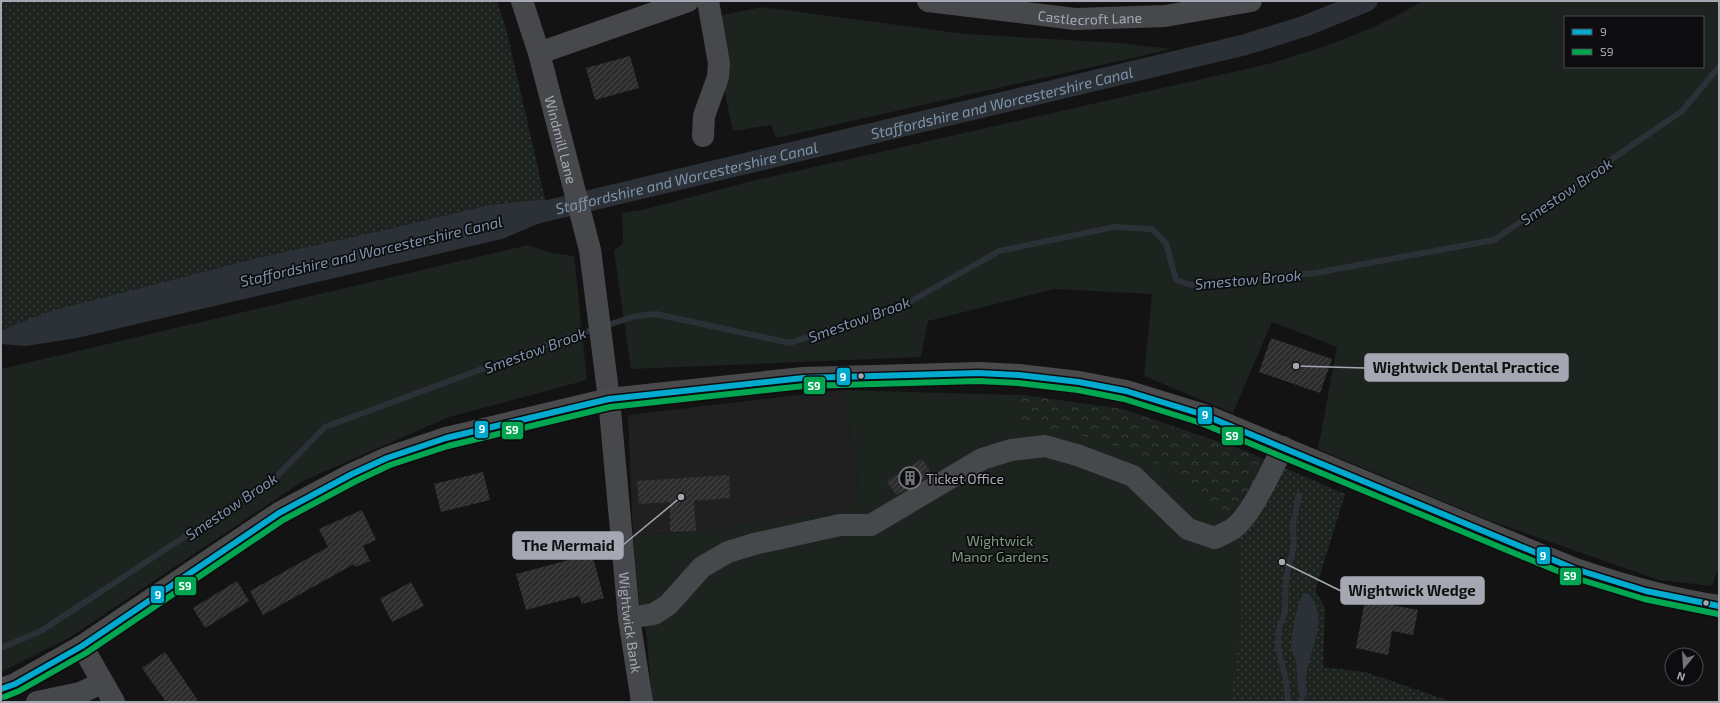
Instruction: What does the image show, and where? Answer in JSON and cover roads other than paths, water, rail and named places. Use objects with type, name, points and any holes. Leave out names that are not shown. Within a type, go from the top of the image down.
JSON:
[{"type":"highway","points":[[1,689],[16,684],[82,646],[279,513],[352,474],[387,458],[446,438],[609,399],[803,378],[979,373],[1019,375],[1079,382],[1126,392],[1204,415],[1575,569],[1628,587],[1674,599],[1719,606]]},
{"type":"street","name":"Windmill Lane","points":[[522,1],[540,53],[590,250],[609,399]]},
{"type":"street","points":[[540,53],[688,1]]},
{"type":"street","points":[[703,136],[704,116],[718,77],[719,63],[708,1]]},
{"type":"street","name":"Castlecroft Lane","points":[[928,1],[1075,19],[1165,16],[1251,1]]},
{"type":"street","name":"Wightwick Bank","points":[[609,399],[629,618],[642,702]]},
{"type":"street","points":[[629,618],[654,614],[668,605],[702,567],[728,552],[754,544],[840,525],[871,525],[982,459],[1011,450],[1045,446],[1077,455],[1133,476],[1188,530],[1215,538],[1235,527],[1250,508],[1283,447]]},
{"type":"street","points":[[82,646],[114,702]]},
{"type":"street","points":[[37,702],[80,693],[102,683]]},
{"type":"water","points":[[545,199],[557,216],[502,239],[77,338],[26,346],[1,344],[1,332],[9,327],[51,311],[258,258],[489,205]]},
{"type":"water","points":[[1303,593],[1308,593],[1315,603],[1318,613],[1318,624],[1306,681],[1307,695],[1301,700],[1298,689],[1296,661],[1291,649],[1292,634],[1298,605]]},
{"type":"waterway","name":"Staffordshire and Worcestershire Canal","points":[[525,216],[1244,45],[1305,26],[1367,1]]},
{"type":"waterway","name":"Smestow Brook","points":[[1,648],[41,631],[277,476],[325,427],[566,338],[636,316],[656,314],[790,343],[906,304],[999,251],[1114,227],[1152,229],[1166,243],[1176,280],[1191,285],[1315,273],[1494,240],[1682,111],[1719,67]]},
{"type":"waterway","points":[[1288,702],[1286,680],[1278,648],[1279,628],[1285,612],[1286,578],[1294,545],[1293,525],[1299,495]]},
{"type":"place","name":"Wightwick Dental Practice","points":[[1296,366]]},
{"type":"place","name":"Ticket Office","points":[[910,478]]},
{"type":"place","name":"The Mermaid","points":[[681,497]]},
{"type":"place","name":"Wightwick Wedge","points":[[1282,562]]},
{"type":"park label","name":"Wightwick Manor Gardens","points":[[1000,548]]}]
